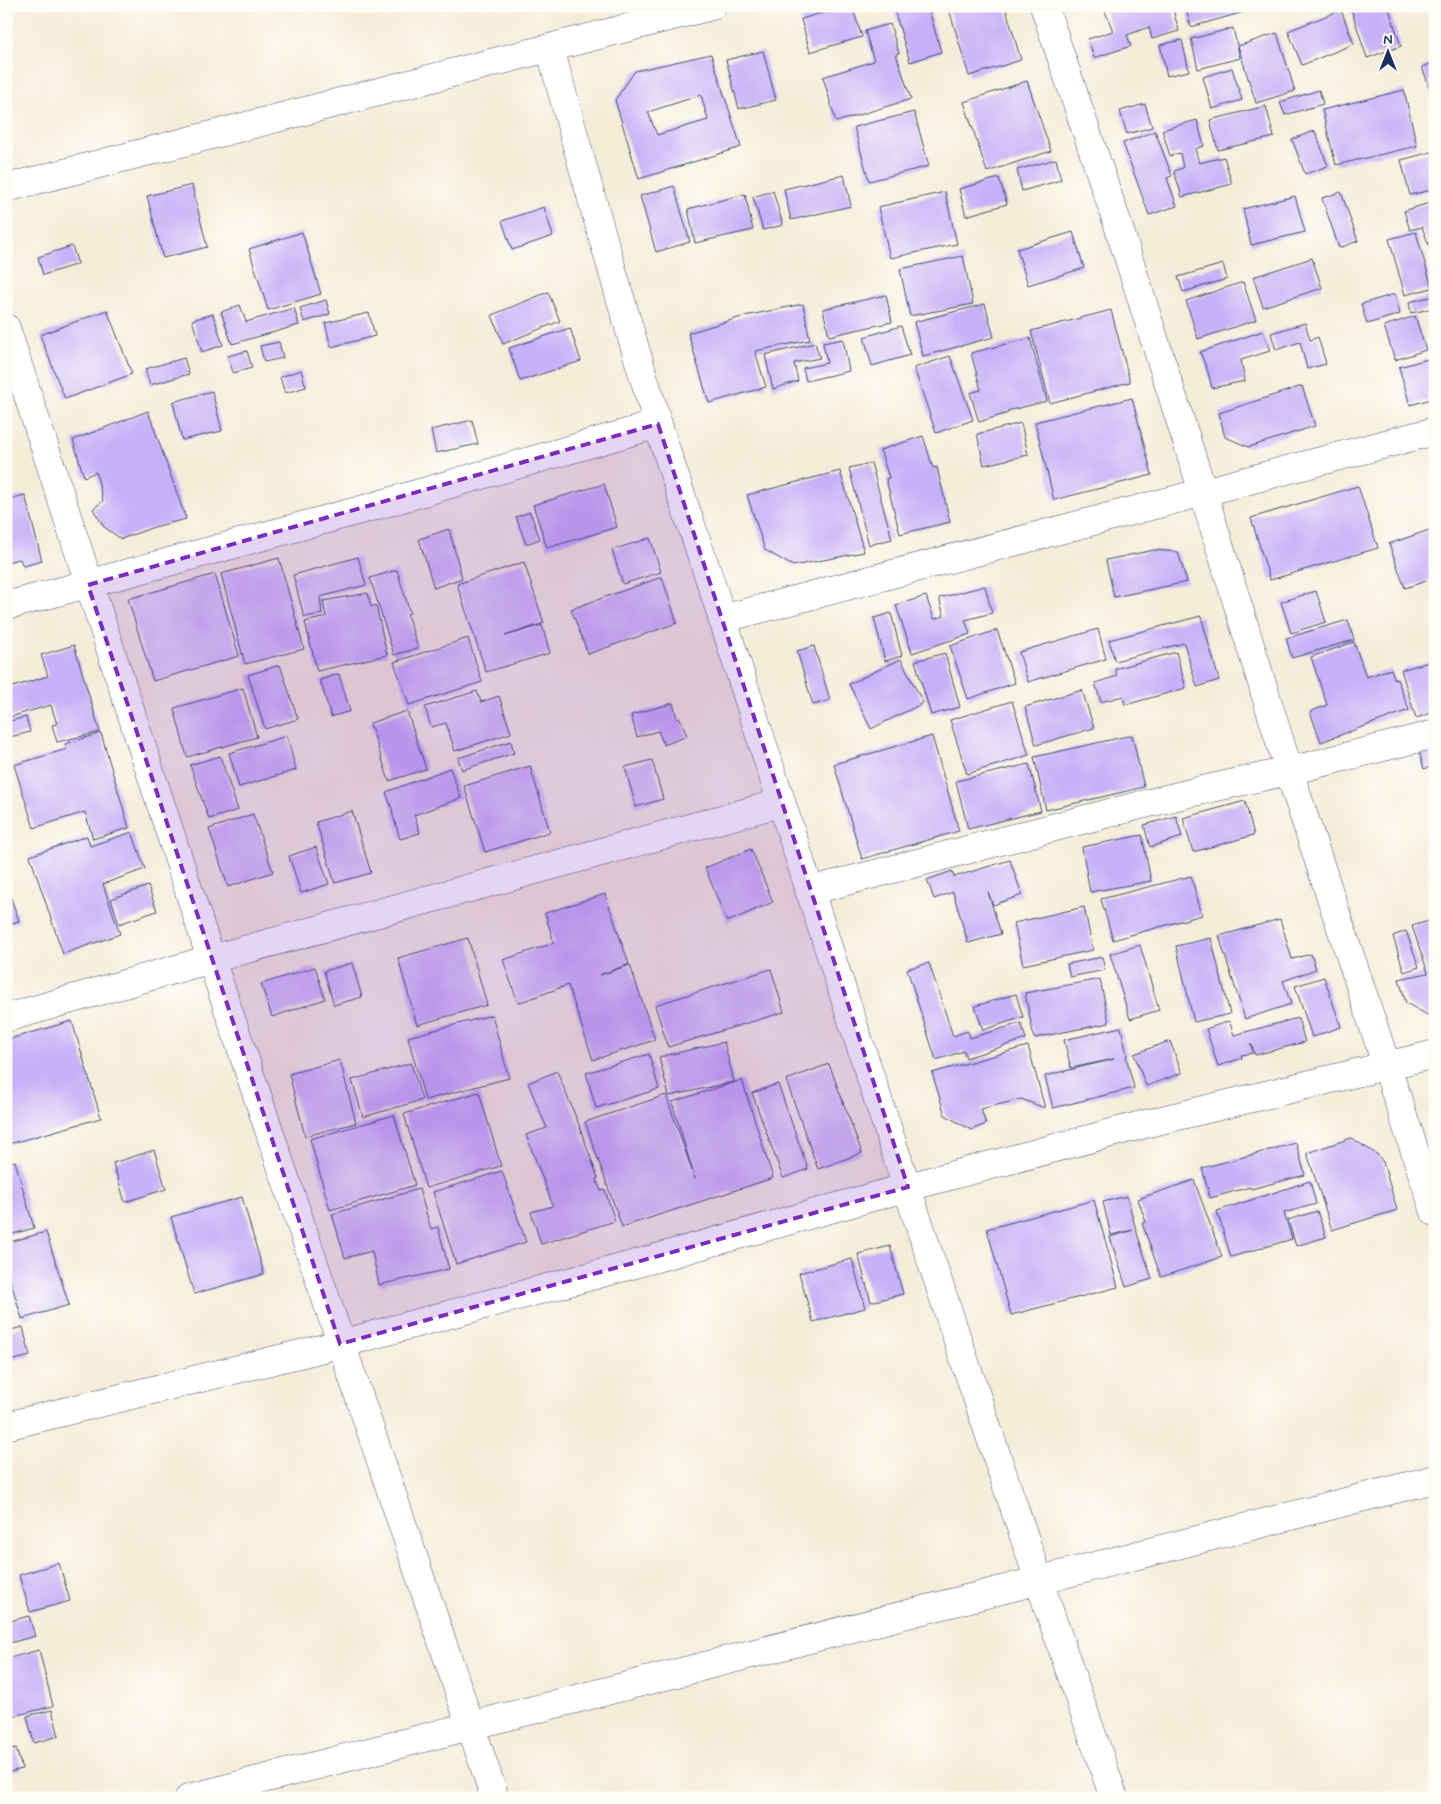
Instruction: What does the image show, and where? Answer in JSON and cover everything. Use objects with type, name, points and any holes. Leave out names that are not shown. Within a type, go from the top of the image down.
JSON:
[{"type":"street","points":[[6,188],[712,6]]},
{"type":"street","points":[[1044,6],[1117,222],[1289,772],[1435,1212]]},
{"type":"street","points":[[550,48],[604,243],[658,424],[780,803],[1038,1580],[1114,1798]]},
{"type":"street","points":[[6,328],[211,959],[495,1798]]},
{"type":"street","points":[[6,606],[368,508],[658,424]]},
{"type":"street","points":[[722,619],[1435,431]]},
{"type":"street","points":[[809,891],[1158,801],[1289,772],[1435,734]]},
{"type":"street","points":[[6,1018],[211,959],[780,803]]},
{"type":"street","points":[[6,1426],[340,1344],[628,1266],[908,1187],[1145,1124],[1435,1054]]},
{"type":"street","points":[[189,1798],[1435,1479]]},
{"type":"highlighted area","points":[[658,424],[908,1187],[340,1344],[88,585]]},
{"type":"building","points":[[852,6],[862,37],[810,52],[801,19]]},
{"type":"building","points":[[893,6],[928,6],[941,52],[910,62]]},
{"type":"building","points":[[948,6],[1005,6],[1021,60],[969,76]]},
{"type":"building","points":[[1110,6],[1172,6],[1179,31],[1152,39],[1149,27],[1127,35],[1131,46],[1094,58],[1088,39],[1113,31],[1104,9]]},
{"type":"building","points":[[1185,6],[1255,7],[1251,8],[1251,10],[1191,27]]},
{"type":"building","points":[[1350,6],[1388,6],[1401,46],[1367,58]]},
{"type":"building","points":[[1341,10],[1354,44],[1302,65],[1288,31]]},
{"type":"building","points":[[890,24],[899,53],[896,54],[911,99],[836,122],[823,77],[874,61],[865,31]]},
{"type":"building","points":[[1233,28],[1240,58],[1198,69],[1191,39]]},
{"type":"building","points":[[1277,33],[1295,91],[1256,103],[1238,46]]},
{"type":"building","points":[[1182,40],[1189,71],[1167,76],[1160,45]]},
{"type":"building","points":[[763,51],[776,100],[739,109],[726,60]]},
{"type":"building","points":[[711,54],[741,147],[639,179],[615,100],[635,71]],"holes":[[[701,95],[708,120],[657,135],[648,112]]]},
{"type":"building","points":[[1435,62],[1435,102],[1422,67]]},
{"type":"building","points":[[1232,68],[1242,100],[1212,109],[1203,77]]},
{"type":"building","points":[[1027,81],[1051,151],[987,172],[964,102]]},
{"type":"building","points":[[1319,90],[1323,104],[1285,115],[1280,102]]},
{"type":"building","points":[[1404,90],[1417,146],[1336,165],[1322,110]]},
{"type":"building","points":[[1145,104],[1152,127],[1127,134],[1120,111]]},
{"type":"building","points":[[1266,106],[1274,137],[1218,150],[1210,120]]},
{"type":"building","points":[[914,112],[929,166],[869,181],[854,127]]},
{"type":"building","points":[[1197,120],[1204,146],[1195,149],[1199,163],[1224,157],[1232,184],[1182,197],[1174,171],[1183,168],[1180,153],[1170,156],[1162,130]]},
{"type":"building","points":[[1155,131],[1172,176],[1167,178],[1177,206],[1149,215],[1123,143]]},
{"type":"building","points":[[1315,131],[1328,166],[1305,174],[1292,139]]},
{"type":"building","points":[[1435,151],[1435,189],[1410,195],[1401,160]]},
{"type":"building","points":[[1056,159],[1061,180],[1022,191],[1017,170]]},
{"type":"building","points":[[844,175],[851,206],[791,220],[784,189]]},
{"type":"building","points":[[999,178],[1007,204],[966,216],[959,189]]},
{"type":"building","points":[[192,185],[207,247],[163,258],[147,196]]},
{"type":"building","points":[[674,186],[690,242],[656,252],[640,196]]},
{"type":"building","points":[[773,191],[783,225],[763,230],[753,197]]},
{"type":"building","points":[[945,192],[957,244],[890,258],[878,207]]},
{"type":"building","points":[[1341,192],[1358,241],[1339,248],[1322,198]]},
{"type":"building","points":[[745,194],[753,230],[695,243],[688,209]]},
{"type":"building","points":[[1295,196],[1305,232],[1251,245],[1243,209]]},
{"type":"building","points":[[1435,201],[1435,246],[1430,248],[1422,227],[1410,230],[1404,211]]},
{"type":"building","points":[[544,207],[553,236],[512,250],[502,221]]},
{"type":"building","points":[[302,232],[321,294],[268,310],[249,249]]},
{"type":"building","points":[[1073,232],[1084,268],[1028,285],[1017,249]]},
{"type":"building","points":[[1416,232],[1432,288],[1405,295],[1389,239]]},
{"type":"building","points":[[72,246],[78,264],[43,275],[38,257]]},
{"type":"building","points":[[963,256],[973,304],[910,316],[900,269]]},
{"type":"building","points":[[1312,258],[1322,288],[1263,307],[1253,277]]},
{"type":"building","points":[[1223,264],[1227,279],[1183,292],[1178,277]]},
{"type":"building","points":[[1243,282],[1256,320],[1198,339],[1186,301]]},
{"type":"building","points":[[548,292],[560,321],[503,344],[492,315]]},
{"type":"building","points":[[1395,294],[1400,314],[1367,324],[1361,304]]},
{"type":"building","points":[[886,295],[892,322],[829,336],[823,309]]},
{"type":"building","points":[[1435,296],[1435,308],[1411,313],[1409,302]]},
{"type":"building","points":[[326,300],[330,314],[304,322],[300,308]]},
{"type":"building","points":[[803,304],[810,340],[755,351],[766,387],[709,403],[688,333],[745,316]]},
{"type":"building","points":[[985,304],[994,337],[923,356],[914,322]]},
{"type":"building","points":[[240,305],[246,322],[294,308],[299,325],[232,344],[221,312]]},
{"type":"building","points":[[107,310],[132,374],[65,399],[40,335]]},
{"type":"building","points":[[1111,310],[1130,382],[1050,403],[1031,331]]},
{"type":"building","points":[[369,313],[375,336],[331,347],[325,323]]},
{"type":"building","points":[[213,314],[223,345],[202,352],[192,320]]},
{"type":"building","points":[[1415,316],[1426,350],[1395,360],[1384,326]]},
{"type":"building","points":[[1305,323],[1310,340],[1318,337],[1326,364],[1307,369],[1300,342],[1276,350],[1271,333]]},
{"type":"building","points":[[901,326],[910,355],[872,366],[864,337]]},
{"type":"building","points":[[570,328],[581,361],[520,381],[509,348]]},
{"type":"building","points":[[1263,331],[1270,351],[1241,360],[1245,381],[1212,388],[1200,352]]},
{"type":"building","points":[[1030,338],[1047,401],[1007,411],[1008,413],[979,422],[970,393],[981,390],[971,353]]},
{"type":"building","points":[[843,339],[849,371],[806,381],[803,368],[827,363],[823,343]]},
{"type":"building","points":[[279,342],[283,358],[264,362],[260,346]]},
{"type":"building","points":[[815,343],[820,358],[794,363],[798,381],[773,389],[765,355]]},
{"type":"building","points":[[247,351],[252,368],[233,373],[228,356]]},
{"type":"building","points":[[950,356],[973,420],[936,433],[914,368]]},
{"type":"building","points":[[1435,357],[1435,398],[1410,405],[1399,367]]},
{"type":"building","points":[[184,358],[189,374],[150,385],[145,369]]},
{"type":"building","points":[[301,370],[306,387],[285,393],[280,377]]},
{"type":"building","points":[[1302,386],[1315,426],[1249,447],[1225,437],[1219,413]]},
{"type":"building","points":[[212,391],[222,431],[182,440],[173,402]]},
{"type":"building","points":[[1132,398],[1152,475],[1054,500],[1035,422]]},
{"type":"building","points":[[148,411],[186,519],[154,527],[121,539],[104,527],[93,509],[103,501],[96,472],[84,477],[73,440]]},
{"type":"building","points":[[472,420],[478,444],[436,453],[431,430]]},
{"type":"building","points":[[1021,423],[1028,455],[984,465],[977,434]]},
{"type":"building","points":[[923,436],[933,468],[937,467],[950,522],[900,534],[886,479],[889,478],[880,450]]},
{"type":"building","points":[[871,463],[892,539],[869,545],[849,468]]},
{"type":"building","points":[[840,471],[864,552],[793,566],[765,550],[747,495]]},
{"type":"building","points":[[604,484],[617,527],[547,548],[533,505]]},
{"type":"building","points":[[1358,486],[1378,548],[1270,580],[1251,518]]},
{"type":"building","points":[[25,495],[42,561],[23,566],[20,559],[6,562],[6,500]]},
{"type":"building","points":[[530,512],[540,539],[526,544],[516,517]]},
{"type":"building","points":[[1435,528],[1435,578],[1405,588],[1389,544]]},
{"type":"building","points":[[449,529],[462,578],[434,588],[419,539]]},
{"type":"building","points":[[650,538],[661,572],[623,584],[612,550]]},
{"type":"building","points":[[1154,550],[1178,552],[1187,582],[1114,597],[1106,560]]},
{"type":"building","points":[[358,557],[366,585],[320,597],[322,614],[304,617],[293,575]]},
{"type":"building","points":[[279,558],[304,649],[245,664],[221,574]]},
{"type":"building","points":[[524,562],[544,623],[505,636],[542,625],[550,653],[486,672],[457,584]]},
{"type":"building","points":[[397,570],[410,613],[407,614],[418,648],[394,655],[370,578]]},
{"type":"building","points":[[215,574],[239,656],[153,681],[128,599]]},
{"type":"building","points":[[662,577],[677,623],[588,654],[571,609]]},
{"type":"building","points":[[985,586],[992,613],[965,620],[970,634],[912,653],[896,605],[926,596],[934,619],[944,616],[939,598]]},
{"type":"building","points":[[1316,591],[1326,622],[1291,633],[1281,602]]},
{"type":"building","points":[[368,593],[371,607],[376,605],[387,655],[317,671],[305,622],[326,617],[323,601]]},
{"type":"building","points":[[891,613],[902,656],[885,661],[874,618]]},
{"type":"building","points":[[1201,616],[1219,680],[1197,687],[1184,643],[1115,661],[1109,640]]},
{"type":"building","points":[[1348,620],[1354,640],[1292,658],[1286,638]]},
{"type":"building","points":[[1098,629],[1106,659],[1028,682],[1019,652]]},
{"type":"building","points":[[997,630],[1015,683],[968,699],[950,646]]},
{"type":"building","points":[[468,638],[482,682],[409,705],[394,662]]},
{"type":"building","points":[[1354,642],[1366,677],[1391,669],[1409,710],[1321,742],[1310,712],[1327,705],[1311,657]]},
{"type":"building","points":[[74,645],[100,732],[57,742],[52,725],[57,724],[51,705],[6,718],[6,689],[48,676],[41,655]]},
{"type":"building","points":[[814,646],[830,700],[813,705],[797,651]]},
{"type":"building","points":[[1176,652],[1186,688],[1125,705],[1123,696],[1101,702],[1095,683],[1117,676],[1115,669]]},
{"type":"building","points":[[945,653],[960,707],[931,715],[915,661]]},
{"type":"building","points":[[901,659],[923,703],[871,729],[849,684]]},
{"type":"building","points":[[1435,660],[1435,712],[1416,718],[1401,670]]},
{"type":"building","points":[[280,665],[298,719],[265,729],[248,675]]},
{"type":"building","points":[[339,674],[350,711],[331,717],[320,680]]},
{"type":"building","points":[[243,688],[257,737],[187,757],[174,708]]},
{"type":"building","points":[[1082,690],[1094,728],[1036,745],[1025,707]]},
{"type":"building","points":[[477,691],[481,702],[499,696],[511,733],[455,751],[446,723],[431,727],[425,707]]},
{"type":"building","points":[[1012,701],[1029,755],[967,774],[950,720]]},
{"type":"building","points":[[673,703],[677,719],[680,718],[687,736],[664,745],[658,731],[637,737],[631,715]]},
{"type":"building","points":[[407,711],[426,769],[389,781],[370,723]]},
{"type":"building","points":[[26,717],[30,732],[6,738],[6,722]]},
{"type":"building","points":[[101,733],[129,828],[93,839],[85,812],[34,828],[14,765],[67,749],[65,744]]},
{"type":"building","points":[[1132,735],[1144,787],[1046,810],[1034,757]]},
{"type":"building","points":[[287,736],[296,770],[239,787],[229,753]]},
{"type":"building","points":[[932,736],[959,831],[862,859],[834,764]]},
{"type":"building","points":[[511,741],[514,753],[462,770],[458,758]]},
{"type":"building","points":[[1435,745],[1435,765],[1424,769],[1419,750]]},
{"type":"building","points":[[220,756],[238,810],[209,819],[190,765]]},
{"type":"building","points":[[652,760],[663,799],[636,807],[625,767]]},
{"type":"building","points":[[1029,764],[1041,811],[968,829],[956,781]]},
{"type":"building","points":[[530,766],[550,832],[485,852],[464,786]]},
{"type":"building","points":[[450,768],[461,798],[414,815],[420,833],[400,839],[386,792]]},
{"type":"building","points":[[1245,801],[1254,835],[1193,852],[1183,818]]},
{"type":"building","points":[[352,811],[371,873],[335,883],[316,822]]},
{"type":"building","points":[[253,814],[273,872],[228,887],[209,829]]},
{"type":"building","points":[[1176,816],[1182,837],[1150,847],[1144,825]]},
{"type":"building","points":[[132,832],[145,869],[103,884],[120,934],[63,954],[30,856],[87,836],[90,846]]},
{"type":"building","points":[[1142,835],[1151,881],[1090,892],[1082,847]]},
{"type":"building","points":[[316,847],[329,884],[301,893],[289,856]]},
{"type":"building","points":[[751,849],[773,902],[727,922],[705,868]]},
{"type":"building","points":[[1010,860],[1022,895],[993,905],[988,892],[1001,934],[968,943],[953,892],[934,899],[927,880],[952,871],[954,877]]},
{"type":"building","points":[[1191,876],[1202,915],[1113,940],[1101,899]]},
{"type":"building","points":[[6,884],[19,921],[6,925]]},
{"type":"building","points":[[148,886],[157,911],[119,924],[111,899]]},
{"type":"building","points":[[605,894],[629,964],[600,975],[630,965],[655,1040],[593,1060],[568,985],[518,1003],[503,960],[554,943],[545,913]]},
{"type":"building","points":[[1084,907],[1093,950],[1023,965],[1014,923]]},
{"type":"building","points":[[1280,919],[1292,959],[1311,954],[1316,969],[1283,981],[1291,1004],[1245,1019],[1219,936]]},
{"type":"building","points":[[1435,919],[1435,1016],[1431,1017],[1406,1003],[1399,979],[1428,973],[1412,926]]},
{"type":"building","points":[[1406,931],[1419,967],[1404,972],[1393,936]]},
{"type":"building","points":[[468,938],[487,1005],[417,1025],[398,958]]},
{"type":"building","points":[[1211,938],[1230,1014],[1194,1022],[1176,946]]},
{"type":"building","points":[[1140,945],[1159,1010],[1130,1019],[1110,954]]},
{"type":"building","points":[[1102,957],[1105,970],[1070,977],[1067,964]]},
{"type":"building","points":[[352,963],[362,997],[334,1005],[324,971]]},
{"type":"building","points":[[929,963],[953,1036],[968,1031],[970,1038],[1021,1023],[1026,1039],[966,1058],[964,1051],[936,1060],[907,969]]},
{"type":"building","points":[[315,967],[325,999],[272,1017],[261,984]]},
{"type":"building","points":[[771,969],[784,1012],[668,1047],[655,1005]]},
{"type":"building","points":[[1324,977],[1341,1027],[1312,1037],[1295,986]]},
{"type":"building","points":[[1100,979],[1109,1023],[1034,1038],[1025,993]]},
{"type":"building","points":[[1016,994],[1023,1017],[983,1030],[975,1006]]},
{"type":"building","points":[[492,1015],[509,1078],[425,1100],[408,1037]]},
{"type":"building","points":[[1298,1018],[1305,1042],[1255,1055],[1251,1044],[1253,1053],[1241,1055],[1242,1058],[1218,1066],[1206,1029],[1229,1021],[1234,1035]]},
{"type":"building","points":[[72,1021],[101,1118],[9,1144],[6,1134],[6,1040]]},
{"type":"building","points":[[1121,1027],[1134,1088],[1053,1108],[1045,1076],[1114,1059],[1071,1068],[1064,1040]]},
{"type":"building","points":[[1170,1041],[1182,1073],[1146,1086],[1134,1054]]},
{"type":"building","points":[[724,1042],[734,1082],[669,1096],[659,1057]]},
{"type":"building","points":[[1028,1046],[1045,1108],[1021,1099],[981,1109],[986,1124],[971,1130],[945,1115],[932,1073]]},
{"type":"building","points":[[649,1054],[659,1089],[596,1108],[586,1073]]},
{"type":"building","points":[[340,1060],[356,1123],[305,1136],[289,1074]]},
{"type":"building","points":[[411,1063],[422,1100],[363,1117],[352,1080]]},
{"type":"building","points":[[829,1064],[862,1153],[818,1169],[786,1080]]},
{"type":"building","points":[[557,1071],[579,1125],[598,1178],[596,1179],[601,1191],[605,1190],[615,1221],[541,1244],[531,1212],[553,1206],[526,1135],[547,1128],[528,1083]]},
{"type":"building","points":[[742,1080],[773,1178],[622,1227],[585,1122],[666,1095],[695,1179],[672,1102]]},
{"type":"building","points":[[778,1084],[808,1169],[783,1178],[752,1093]]},
{"type":"building","points":[[479,1092],[501,1166],[426,1188],[404,1114]]},
{"type":"building","points":[[394,1115],[415,1185],[330,1210],[310,1139]]},
{"type":"building","points":[[1351,1138],[1378,1155],[1383,1162],[1397,1210],[1332,1230],[1307,1153]]},
{"type":"building","points":[[1296,1143],[1305,1175],[1210,1198],[1202,1168]]},
{"type":"building","points":[[154,1150],[166,1189],[125,1202],[113,1163]]},
{"type":"building","points":[[15,1161],[34,1228],[6,1236],[6,1164]]},
{"type":"building","points":[[502,1171],[526,1242],[456,1264],[433,1192]]},
{"type":"building","points":[[1194,1180],[1222,1257],[1161,1277],[1142,1223],[1146,1222],[1138,1199]]},
{"type":"building","points":[[1310,1181],[1316,1204],[1284,1213],[1292,1239],[1231,1257],[1217,1211]]},
{"type":"building","points":[[419,1189],[431,1229],[438,1227],[449,1269],[379,1285],[372,1251],[345,1258],[332,1214]]},
{"type":"building","points":[[1127,1196],[1152,1279],[1126,1287],[1110,1237],[1133,1230],[1111,1235],[1103,1202]]},
{"type":"building","points":[[242,1197],[264,1274],[194,1294],[171,1217]]},
{"type":"building","points":[[1094,1200],[1118,1287],[1011,1315],[987,1229]]},
{"type":"building","points":[[1317,1211],[1326,1237],[1296,1246],[1288,1220]]},
{"type":"building","points":[[46,1232],[69,1305],[22,1319],[6,1266],[6,1243]]},
{"type":"building","points":[[890,1246],[903,1294],[871,1302],[858,1254]]},
{"type":"building","points":[[852,1259],[865,1308],[813,1322],[799,1273]]},
{"type":"building","points":[[23,1327],[30,1356],[6,1362],[6,1331]]},
{"type":"building","points":[[59,1563],[70,1601],[30,1612],[19,1575]]},
{"type":"building","points":[[29,1616],[35,1636],[6,1644],[6,1622]]},
{"type":"building","points":[[39,1650],[53,1706],[6,1718],[6,1659]]},
{"type":"building","points":[[52,1710],[59,1736],[34,1743],[27,1716]]},
{"type":"building","points":[[16,1748],[22,1769],[6,1773],[6,1750]]}]
